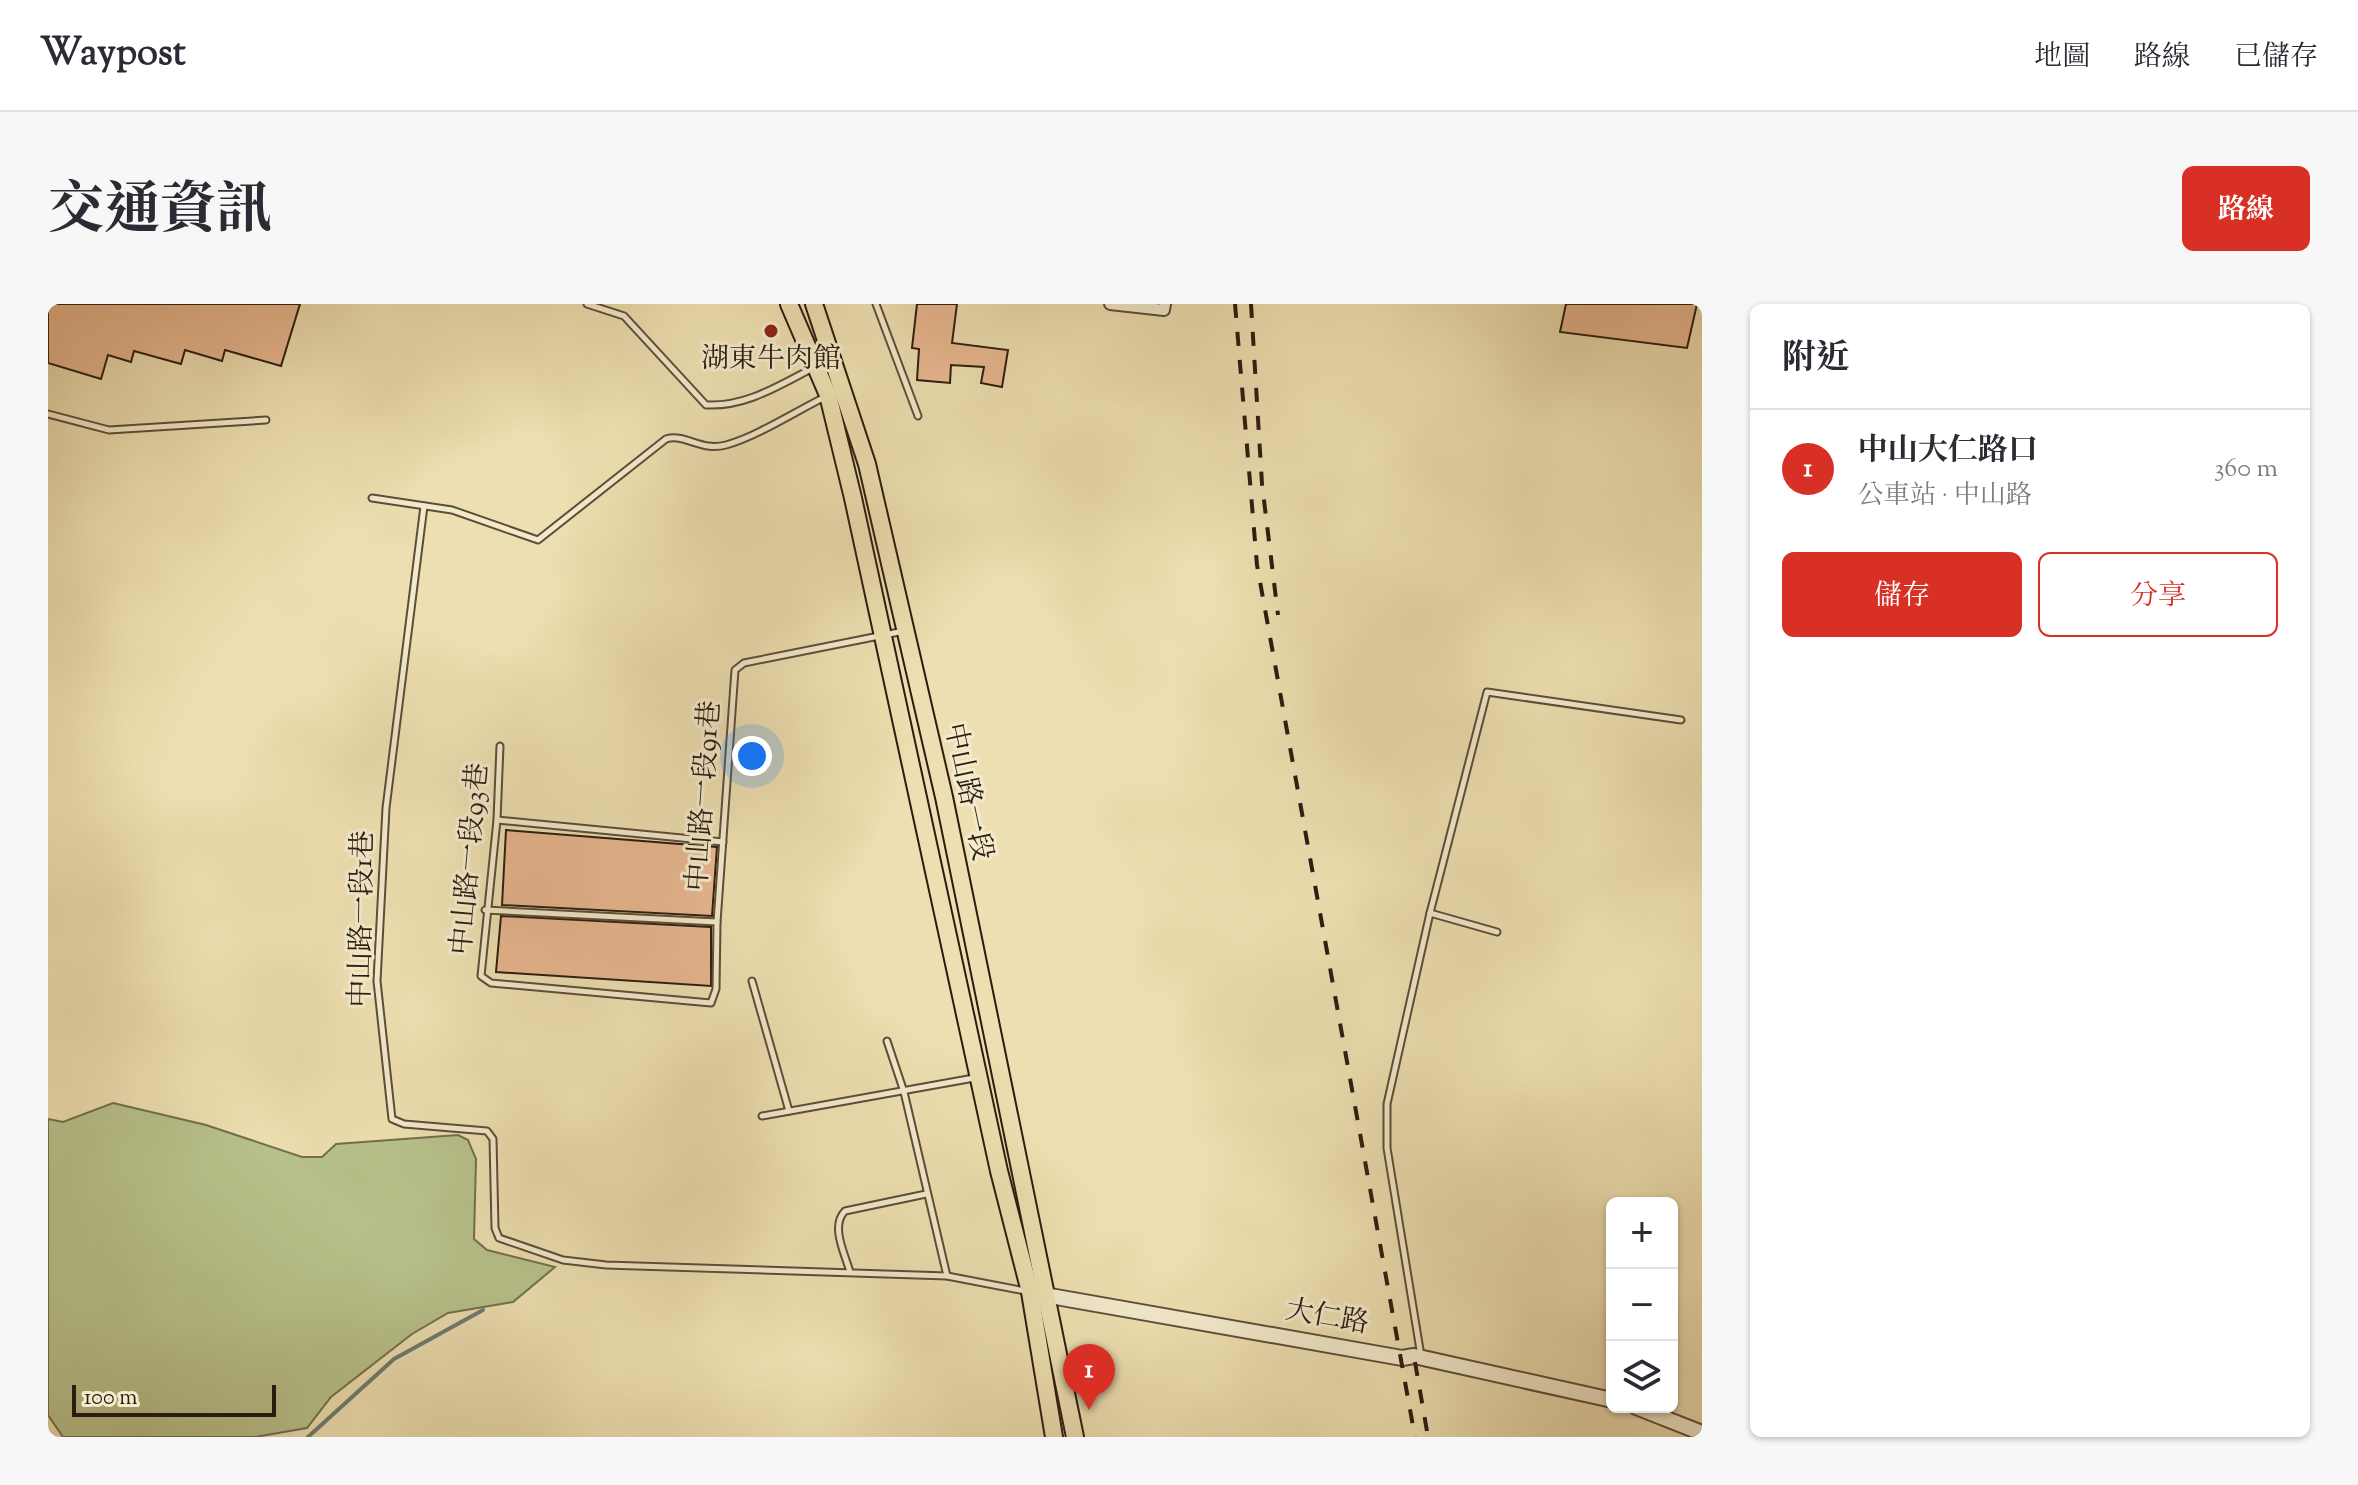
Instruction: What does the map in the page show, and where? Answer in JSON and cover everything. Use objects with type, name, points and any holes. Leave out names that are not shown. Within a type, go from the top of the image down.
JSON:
[{"type":"main road","name":"中山路一段","points":[[789,304],[828,395],[999,1171],[1030,1292],[1054,1437]]},
{"type":"main road","name":"中山路一段","points":[[814,304],[867,464],[1049,1295],[1075,1437]]},
{"type":"street","points":[[1110,304],[1164,310],[1165,304]]},
{"type":"street","name":"大仁路","points":[[1030,1292],[1402,1358],[1421,1357],[1606,1399]]},
{"type":"street","points":[[1651,1413],[1702,1433]]},
{"type":"lane","points":[[587,304],[624,316],[706,405],[725,406],[750,400],[816,367]]},
{"type":"lane","points":[[876,304],[918,416]]},
{"type":"lane","points":[[372,498],[477,518],[538,540],[666,439],[675,436],[701,447],[726,445],[828,395]]},
{"type":"lane","points":[[48,414],[109,430],[266,420]]},
{"type":"lane","name":"中山路一段1巷","points":[[424,506],[386,808],[377,981],[392,1119],[404,1124],[487,1131],[493,1139],[495,1228],[499,1238],[563,1260],[606,1265],[947,1276],[1030,1292]]},
{"type":"lane","name":"中山路一段91巷","points":[[711,1003],[716,989],[717,922],[735,670],[744,663],[905,631]]},
{"type":"lane","points":[[1421,1357],[1387,1148],[1387,1104],[1430,913],[1487,692],[1681,720]]},
{"type":"lane","name":"中山路一段93巷","points":[[500,746],[497,820],[485,910],[481,976],[491,983],[711,1003]]},
{"type":"lane","points":[[497,820],[723,842]]},
{"type":"lane","points":[[485,910],[717,922]]},
{"type":"lane","points":[[1430,913],[1497,932]]},
{"type":"lane","points":[[752,981],[789,1111]]},
{"type":"lane","points":[[887,1041],[904,1092],[947,1276]]},
{"type":"lane","points":[[762,1116],[980,1077]]},
{"type":"lane","points":[[850,1272],[837,1225],[839,1216],[845,1211],[926,1194]]},
{"type":"green space","points":[[113,1103],[206,1125],[302,1157],[322,1157],[336,1144],[458,1135],[468,1140],[476,1159],[474,1239],[487,1250],[555,1267],[513,1302],[448,1313],[412,1334],[331,1397],[307,1428],[255,1437],[63,1437],[48,1415],[48,1119],[63,1122]]},
{"type":"building","points":[[48,304],[300,304],[281,366],[225,350],[222,361],[185,350],[181,364],[134,351],[131,362],[108,355],[101,379],[48,363]]},
{"type":"building","points":[[917,304],[957,304],[952,343],[1008,350],[1002,387],[981,383],[984,367],[951,365],[950,383],[917,380],[919,349],[912,348]]},
{"type":"building","points":[[1566,304],[1697,304],[1687,348],[1560,332]]},
{"type":"building","points":[[506,830],[717,847],[712,916],[502,905]]},
{"type":"building","points":[[501,916],[711,927],[711,986],[496,972]]},
{"type":"waterway","points":[[308,1437],[394,1359],[483,1310]]},
{"type":"railway","points":[[1235,304],[1257,565],[1415,1437]]},
{"type":"railway","points":[[1251,304],[1262,484],[1278,615]]},
{"type":"railway","points":[[1415,1362],[1428,1437]]},
{"type":"place","name":"湖東牛肉館","points":[[771,331]]},
{"type":"place","name":"中山大仁路口","points":[[1089,1410]]}]
